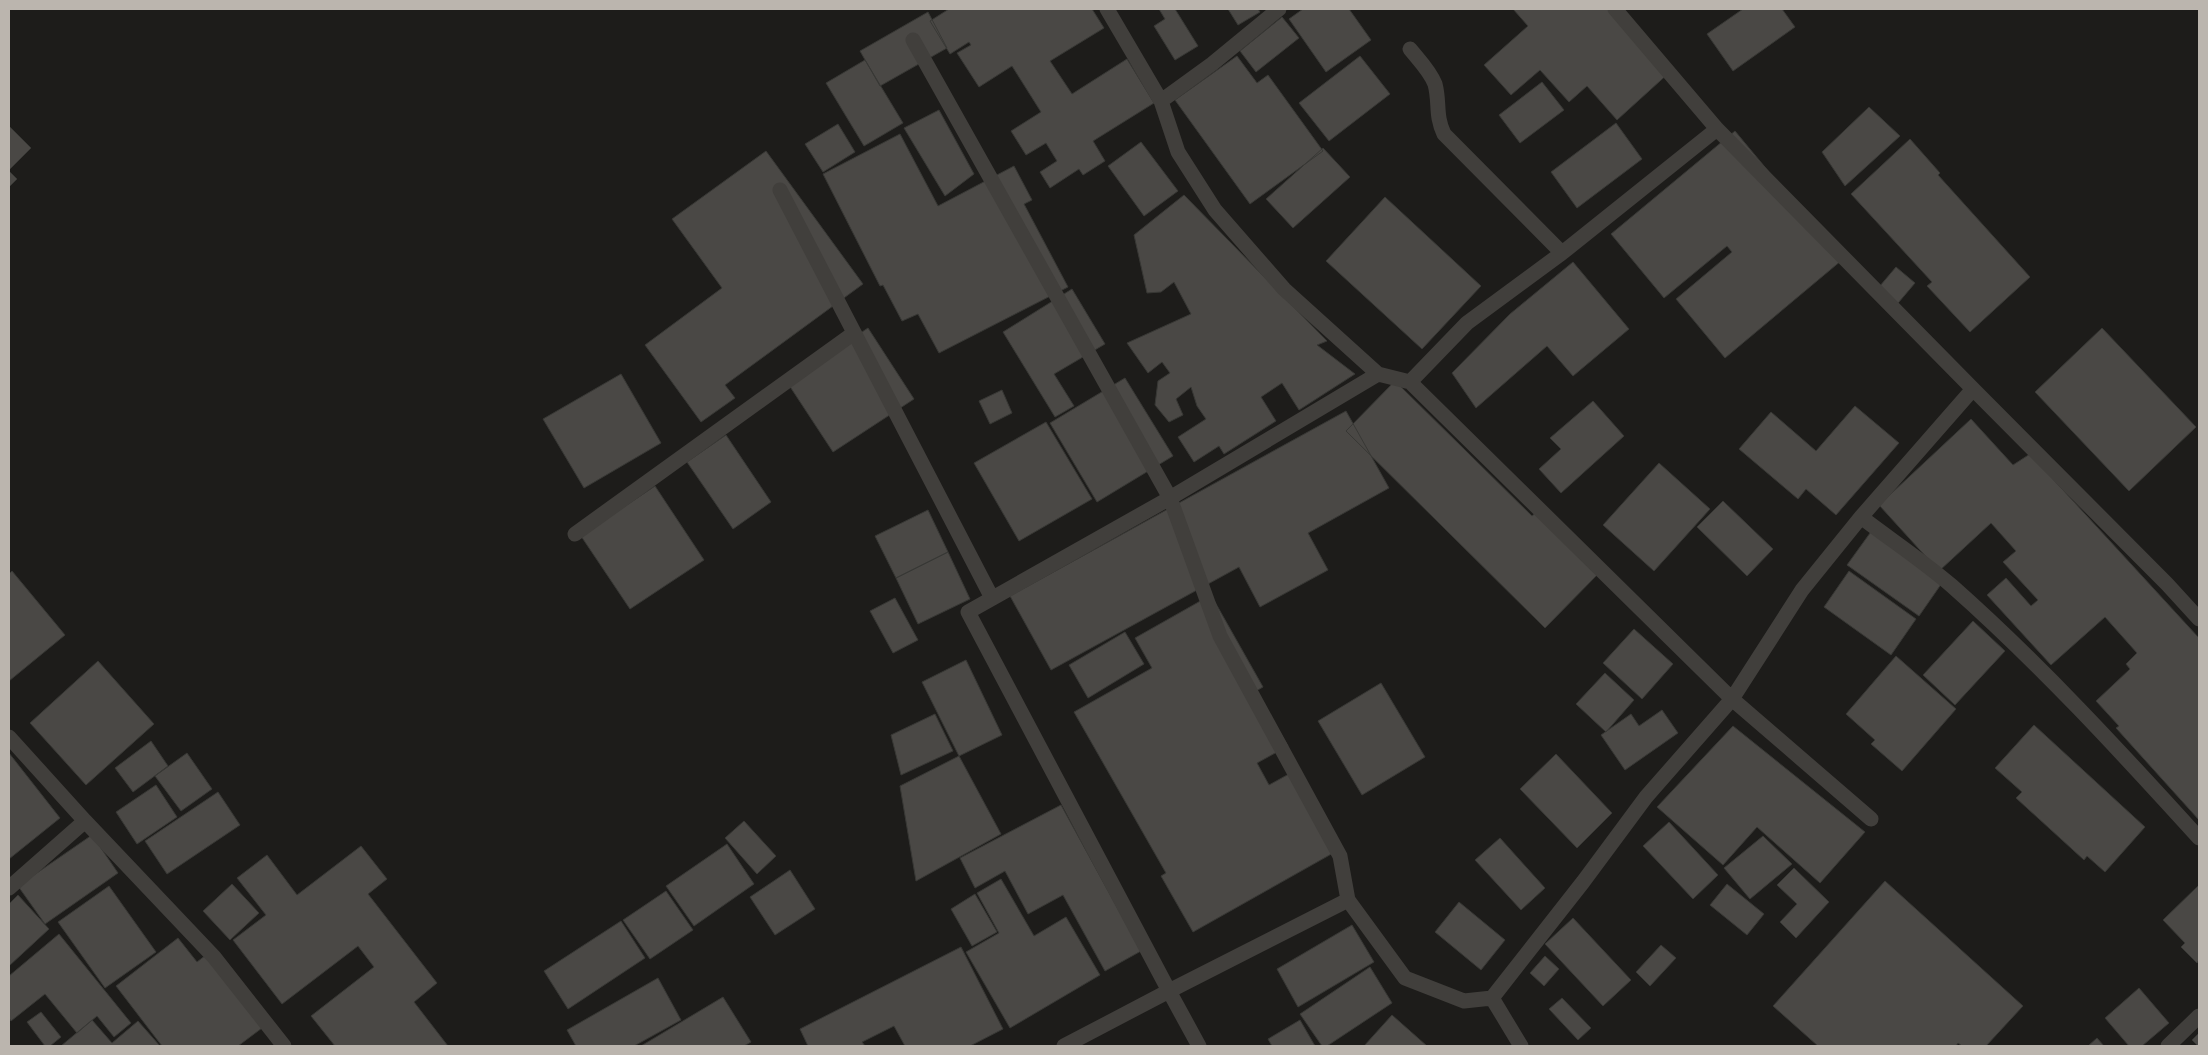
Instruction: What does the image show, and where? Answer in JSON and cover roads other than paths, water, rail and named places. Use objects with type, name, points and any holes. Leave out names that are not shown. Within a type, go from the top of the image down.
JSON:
[{"type":"street","points":[[1107,9],[1161,101],[1178,152],[1215,210],[1284,288],[1378,374],[1410,382],[1732,699],[1871,819]]},
{"type":"street","points":[[1161,101],[1212,64],[1279,9]]},
{"type":"street","points":[[1615,9],[1717,129],[1972,389],[2167,584],[2199,620]]},
{"type":"street","points":[[913,40],[1170,498],[1220,636],[1340,856],[1348,900],[1405,978],[1464,1001],[1492,998],[1583,882],[1646,797],[1732,699],[1802,590],[1861,517],[1972,389]]},
{"type":"street","points":[[1410,49],[1432,76],[1437,97],[1439,124],[1444,134],[1562,253]]},
{"type":"street","points":[[1410,382],[1467,323],[1562,253],[1717,129]]},
{"type":"street","points":[[780,190],[992,598]]},
{"type":"street","points":[[575,534],[854,333]]},
{"type":"street","points":[[1199,1046],[968,612],[1170,498],[1378,374]]},
{"type":"street","points":[[1861,517],[1950,585],[2026,655],[2102,733],[2199,838]]},
{"type":"street","points":[[9,736],[84,821],[214,957],[284,1046]]},
{"type":"street","points":[[9,888],[84,821]]},
{"type":"street","points":[[1064,1046],[1348,900]]},
{"type":"street","points":[[1492,998],[1521,1046]]},
{"type":"street","points":[[2168,1046],[2199,1016]]}]
